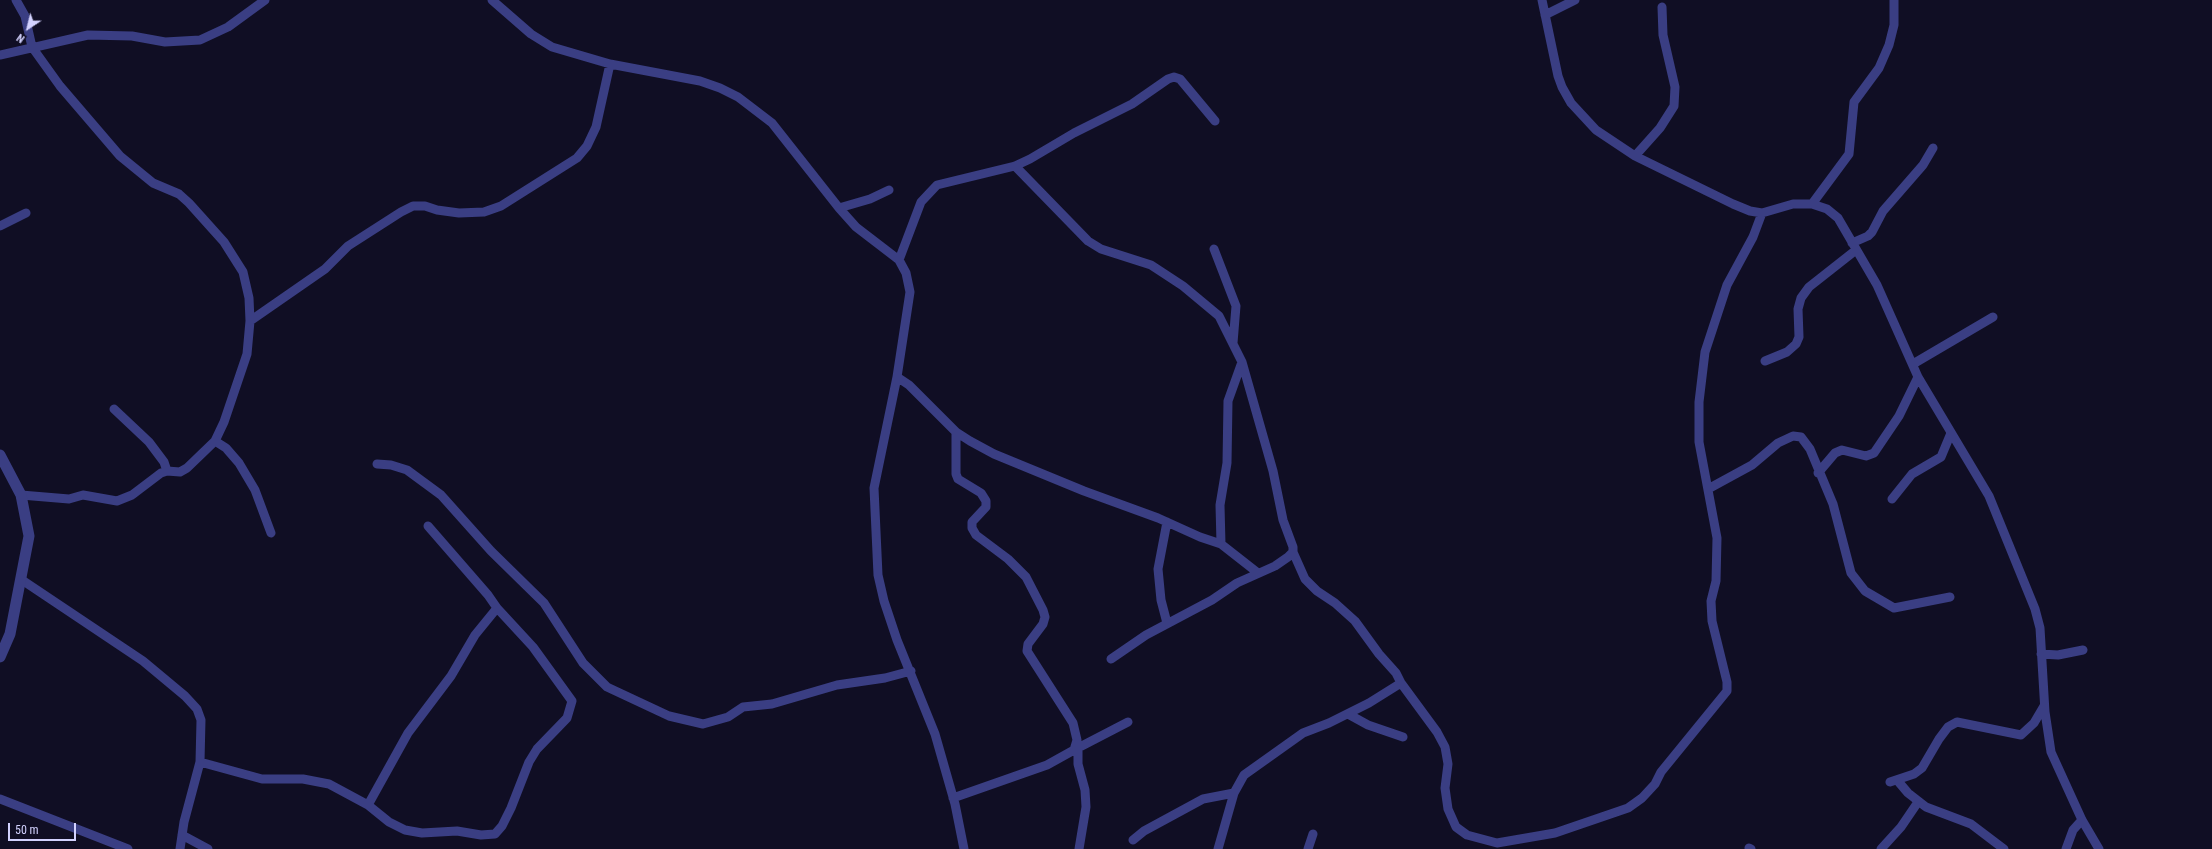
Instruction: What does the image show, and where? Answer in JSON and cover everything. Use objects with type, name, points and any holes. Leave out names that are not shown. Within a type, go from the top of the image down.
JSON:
[{"type":"street","points":[[16,0],[25,16],[32,47],[60,86],[120,156],[154,183],[179,194],[190,203],[224,242],[243,272],[249,298],[250,321],[247,354],[224,422],[215,441],[187,468],[180,472],[167,471],[156,475],[132,495],[117,501],[83,495],[68,499],[21,495]]},
{"type":"street","points":[[0,55],[88,35],[132,36],[165,42],[200,40],[228,27],[265,0]]},
{"type":"street","points":[[492,0],[531,34],[552,47],[610,64],[700,81],[720,88],[738,98],[772,123],[839,208],[856,227],[899,260],[910,281],[910,292],[897,376],[874,488],[874,516],[878,575],[884,601],[897,640],[911,671],[935,734],[953,798],[964,849]]},
{"type":"street","points":[[1542,0],[1558,76],[1571,103],[1596,130],[1635,156],[1733,204],[1762,213],[1793,204],[1812,204],[1833,212],[1838,218],[1877,284],[1918,377],[1989,496],[2035,609],[2040,628],[2044,706],[2051,752],[2082,820],[2099,849]]},
{"type":"street","points":[[1545,15],[1575,0]]},
{"type":"street","points":[[1812,204],[1848,154],[1854,102],[1879,68],[1889,45],[1894,25],[1894,0]]},
{"type":"street","points":[[1635,156],[1672,112],[1675,101],[1675,87],[1661,24],[1662,8]]},
{"type":"street","points":[[250,321],[325,269],[348,246],[413,206],[425,206],[437,210],[459,213],[484,212],[501,206],[577,158],[587,146],[596,127],[610,64]]},
{"type":"street","points":[[899,260],[921,202],[937,185],[1014,166],[1132,104],[1165,81],[1174,77],[1180,79],[1215,121]]},
{"type":"street","points":[[1765,361],[1786,352],[1796,344],[1798,337],[1798,309],[1802,298],[1809,287],[1854,246],[1872,232],[1883,211],[1919,169],[1933,148]]},
{"type":"street","points":[[1014,166],[1088,241],[1101,249],[1151,265],[1184,286],[1214,310],[1242,362],[1273,471],[1283,520],[1291,539],[1293,552],[1305,579],[1317,591],[1335,603],[1355,621],[1379,654],[1396,673],[1401,683],[1437,732],[1444,747],[1448,764],[1445,788],[1448,809],[1456,827],[1481,845],[1555,833],[1628,808],[1642,798],[1655,784],[1661,772],[1681,746],[1722,700],[1727,691],[1727,682],[1712,621],[1711,601],[1716,581],[1717,538],[1699,442],[1699,402],[1705,352],[1727,285],[1754,237],[1762,213]]},
{"type":"street","points":[[839,208],[870,199],[889,190]]},
{"type":"street","points":[[0,226],[26,213]]},
{"type":"street","points":[[1214,249],[1236,306],[1233,343]]},
{"type":"street","points":[[1913,364],[1993,317]]},
{"type":"street","points":[[1221,544],[1220,505],[1227,463],[1228,401],[1242,362]]},
{"type":"street","points":[[897,376],[909,385],[956,432],[994,454],[1084,491],[1167,522],[1200,537],[1221,544],[1258,573]]},
{"type":"street","points":[[1818,473],[1835,453],[1842,450],[1866,456],[1874,453],[1899,416],[1918,377]]},
{"type":"street","points":[[114,409],[149,442],[164,462],[167,471]]},
{"type":"street","points":[[956,432],[956,474],[958,479],[981,493],[986,501],[986,508],[972,522],[972,528],[976,535],[1004,555],[1026,578],[1043,610],[1045,617],[1043,624],[1028,644],[1027,651],[1073,723],[1077,740],[1076,749],[1078,764],[1085,790],[1086,807],[1079,849]]},
{"type":"street","points":[[1892,499],[1912,474],[1941,457],[1951,433]]},
{"type":"street","points":[[1708,490],[1752,465],[1778,443],[1793,436],[1801,437],[1805,441],[1833,504],[1851,573],[1865,591],[1894,608],[1950,597]]},
{"type":"street","points":[[215,441],[226,448],[239,463],[255,490],[271,533]]},
{"type":"street","points":[[0,455],[21,495],[29,536],[22,580],[10,634],[0,657]]},
{"type":"street","points":[[377,464],[391,465],[407,470],[441,495],[491,551],[544,602],[583,663],[606,687],[669,716],[703,724],[728,717],[744,707],[772,704],[837,685],[886,678],[911,671]]},
{"type":"street","points":[[1167,522],[1158,569],[1161,600],[1167,623]]},
{"type":"street","points":[[200,762],[262,780],[319,781],[368,805],[389,822],[405,830],[422,833],[457,831],[481,835],[495,834],[502,826],[529,762],[537,749],[567,718],[572,701],[533,647],[497,608],[488,595],[428,526]]},
{"type":"street","points":[[1111,659],[1167,623],[1212,600],[1258,573],[1275,566],[1293,552]]},
{"type":"street","points":[[22,580],[120,644],[185,696],[197,709],[201,720],[200,762],[180,849]]},
{"type":"street","points":[[368,805],[408,734],[451,676],[475,635],[497,608]]},
{"type":"street","points":[[2041,654],[2058,655],[2083,650]]},
{"type":"street","points":[[1218,849],[1234,793],[1244,775],[1303,733],[1348,714],[1401,683]]},
{"type":"street","points":[[2004,849],[1972,824],[1938,812],[1918,802],[1894,781],[1914,774],[1922,768],[1948,727],[1957,722],[2021,735],[2034,723],[2044,706]]},
{"type":"street","points":[[1348,714],[1368,725],[1403,737]]},
{"type":"street","points":[[953,798],[1047,764],[1128,722]]},
{"type":"street","points":[[1133,840],[1144,831],[1203,799],[1234,793]]},
{"type":"street","points":[[0,799],[128,849]]},
{"type":"street","points":[[1881,849],[1901,827],[1918,802]]},
{"type":"street","points":[[2066,849],[2070,836],[2082,820]]},
{"type":"street","points":[[1308,849],[1313,834]]},
{"type":"street","points":[[182,835],[208,849]]}]
